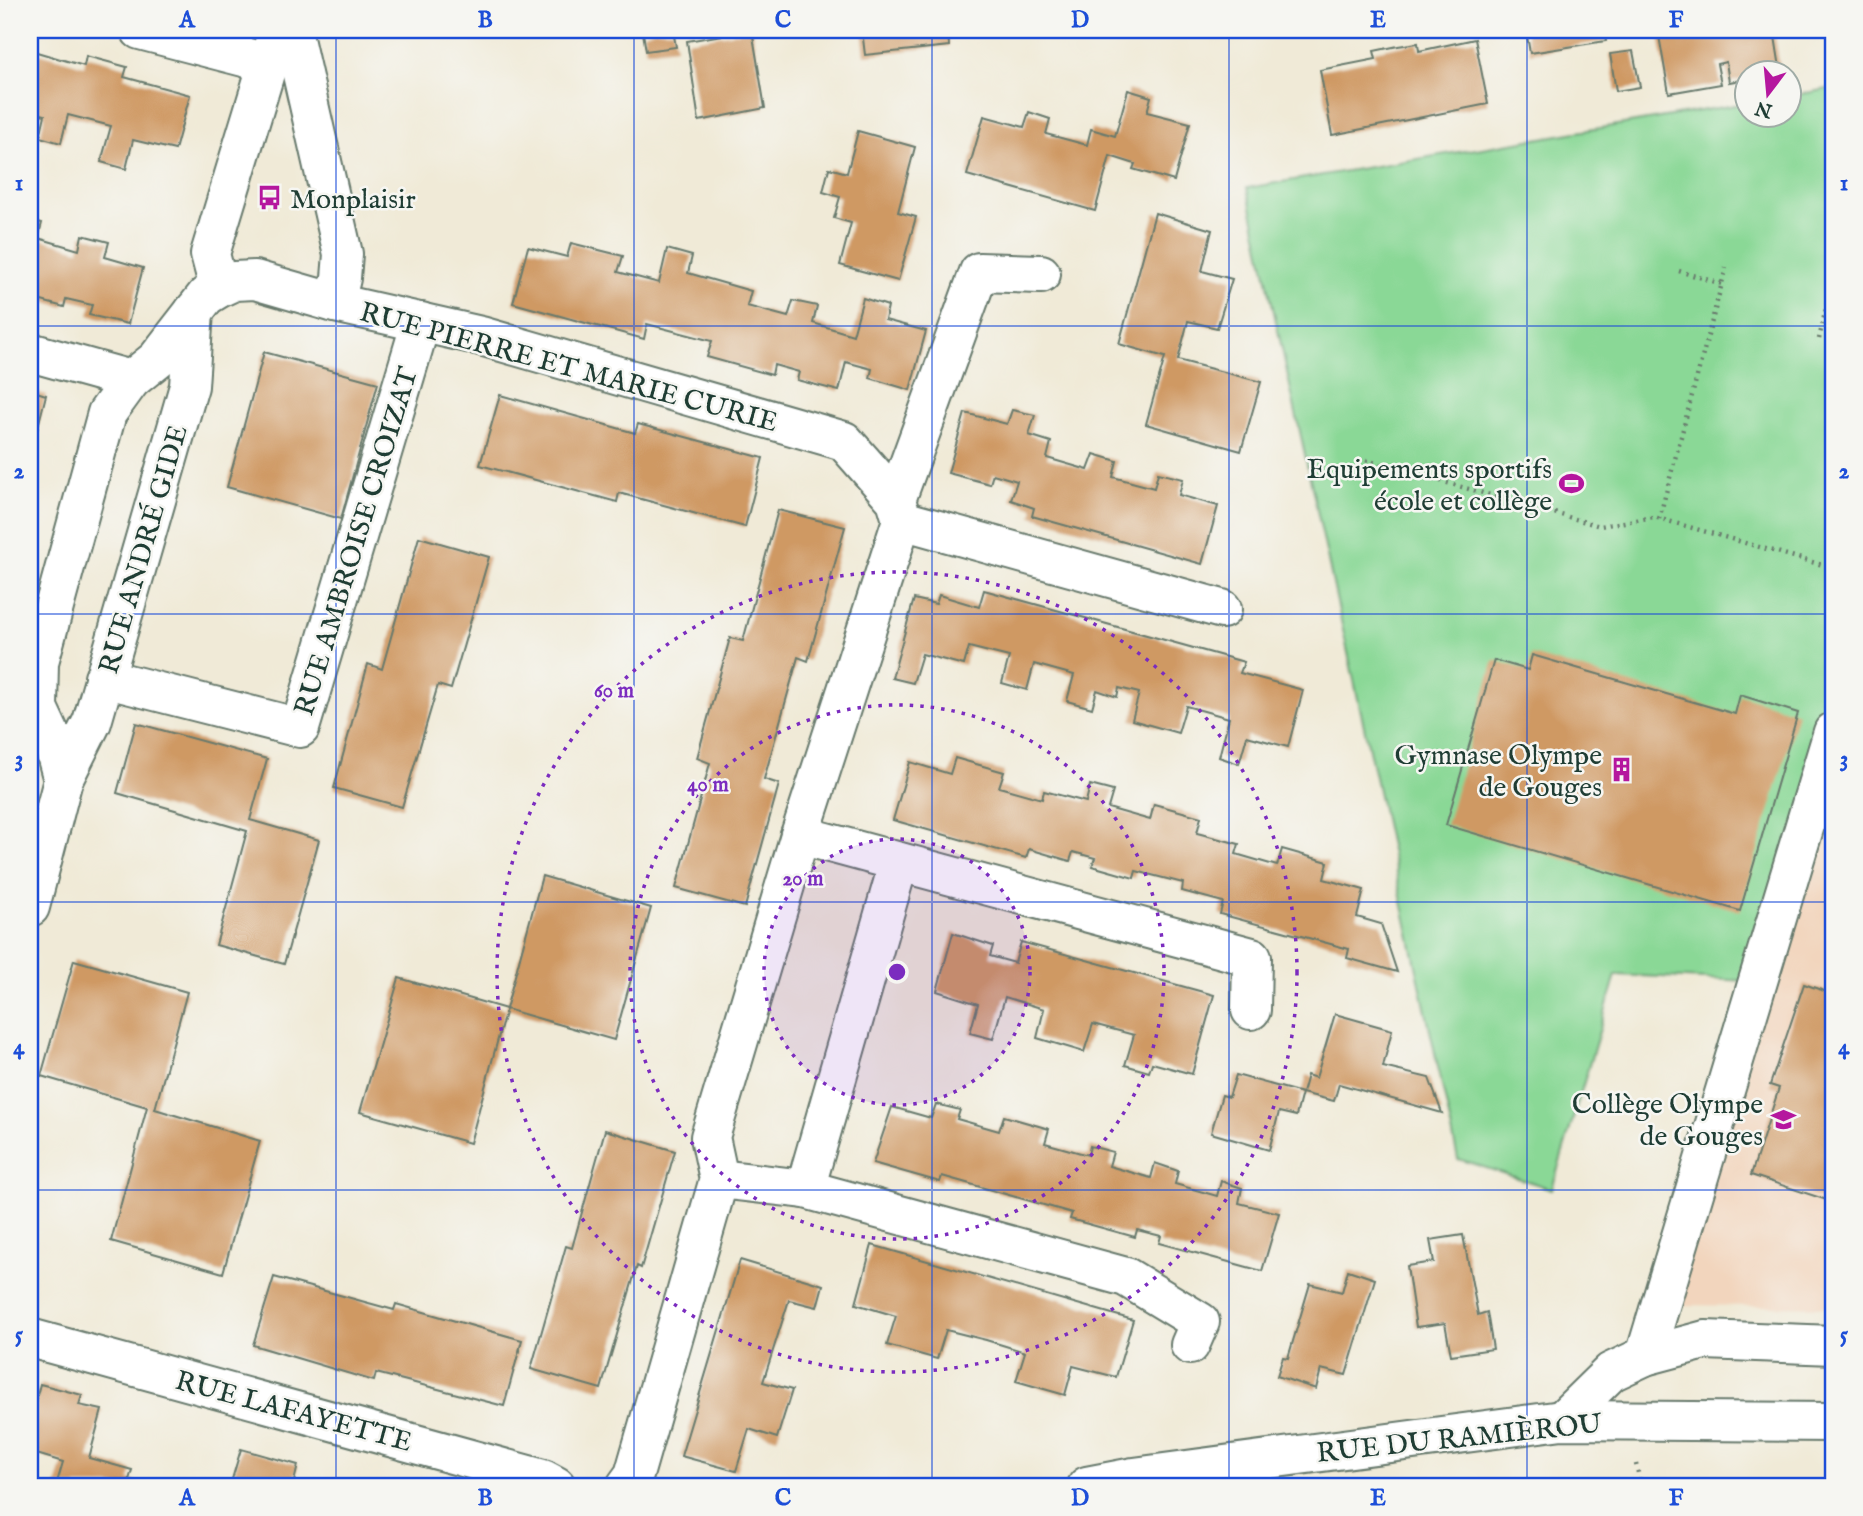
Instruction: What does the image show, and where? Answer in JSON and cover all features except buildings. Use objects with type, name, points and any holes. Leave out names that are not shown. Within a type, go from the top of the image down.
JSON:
[{"type":"street","points":[[140,30],[273,46]]},
{"type":"street","points":[[292,30],[343,254],[335,303]]},
{"type":"street","name":"RUE ANDRÉ GIDE","points":[[30,907],[63,780],[92,722],[190,386],[206,300],[210,254],[273,46]]},
{"type":"street","points":[[626,1486],[634,1475],[719,1179],[710,1137],[899,510],[979,272],[1041,275]]},
{"type":"street","name":"RUE PIERRE ET MARIE CURIE","points":[[206,300],[234,281],[255,280],[335,303],[481,336],[844,441],[899,510]]},
{"type":"street","name":"RUE ANDRÉ GIDE","points":[[63,780],[51,736],[34,707],[39,662],[107,413],[131,380],[157,359],[206,300]]},
{"type":"street","name":"RUE AMBROISE CROIZAT","points":[[104,678],[300,728],[421,322]]},
{"type":"street","points":[[30,352],[131,380]]},
{"type":"street","points":[[899,510],[1222,608]]},
{"type":"street","points":[[1645,1356],[1833,732]]},
{"type":"street","points":[[800,835],[1252,957],[1251,1010]]},
{"type":"street","points":[[805,1189],[899,862]]},
{"type":"street","points":[[719,1179],[805,1189],[1126,1277],[1200,1322],[1190,1345]]},
{"type":"street","name":"RUE LAFAYETTE","points":[[30,1338],[543,1479],[556,1486]]},
{"type":"street","points":[[1562,1420],[1611,1372],[1645,1356],[1704,1340],[1833,1345]]},
{"type":"street","name":"RUE DU RAMIÈROU","points":[[1087,1486],[1136,1482],[1562,1420],[1833,1422]]},
{"type":"path","points":[[1659,519],[1726,268]]},
{"type":"path","points":[[1679,271],[1722,284]]},
{"type":"path","points":[[1819,339],[1829,295]]},
{"type":"path","points":[[1366,460],[1600,526],[1654,517],[1833,568]]},
{"type":"shaded area","name":"Collège Olympe de Gouges","points":[[1833,779],[1833,1307],[1675,1305]]},
{"type":"green space","name":"Equipements sportifs école et collège","points":[[1833,88],[1833,780],[1774,982],[1616,975],[1552,1189],[1458,1159],[1247,188],[1734,105],[1734,130],[1804,130],[1804,93]]},
{"type":"place","name":"Monplaisir","points":[[270,198]]},
{"type":"place","name":"Equipements sportifs école et collège","points":[[1572,484]]},
{"type":"place","name":"Gymnase Olympe de Gouges","points":[[1622,770]]},
{"type":"place","name":"Collège Olympe de Gouges","points":[[1783,1119]]}]
